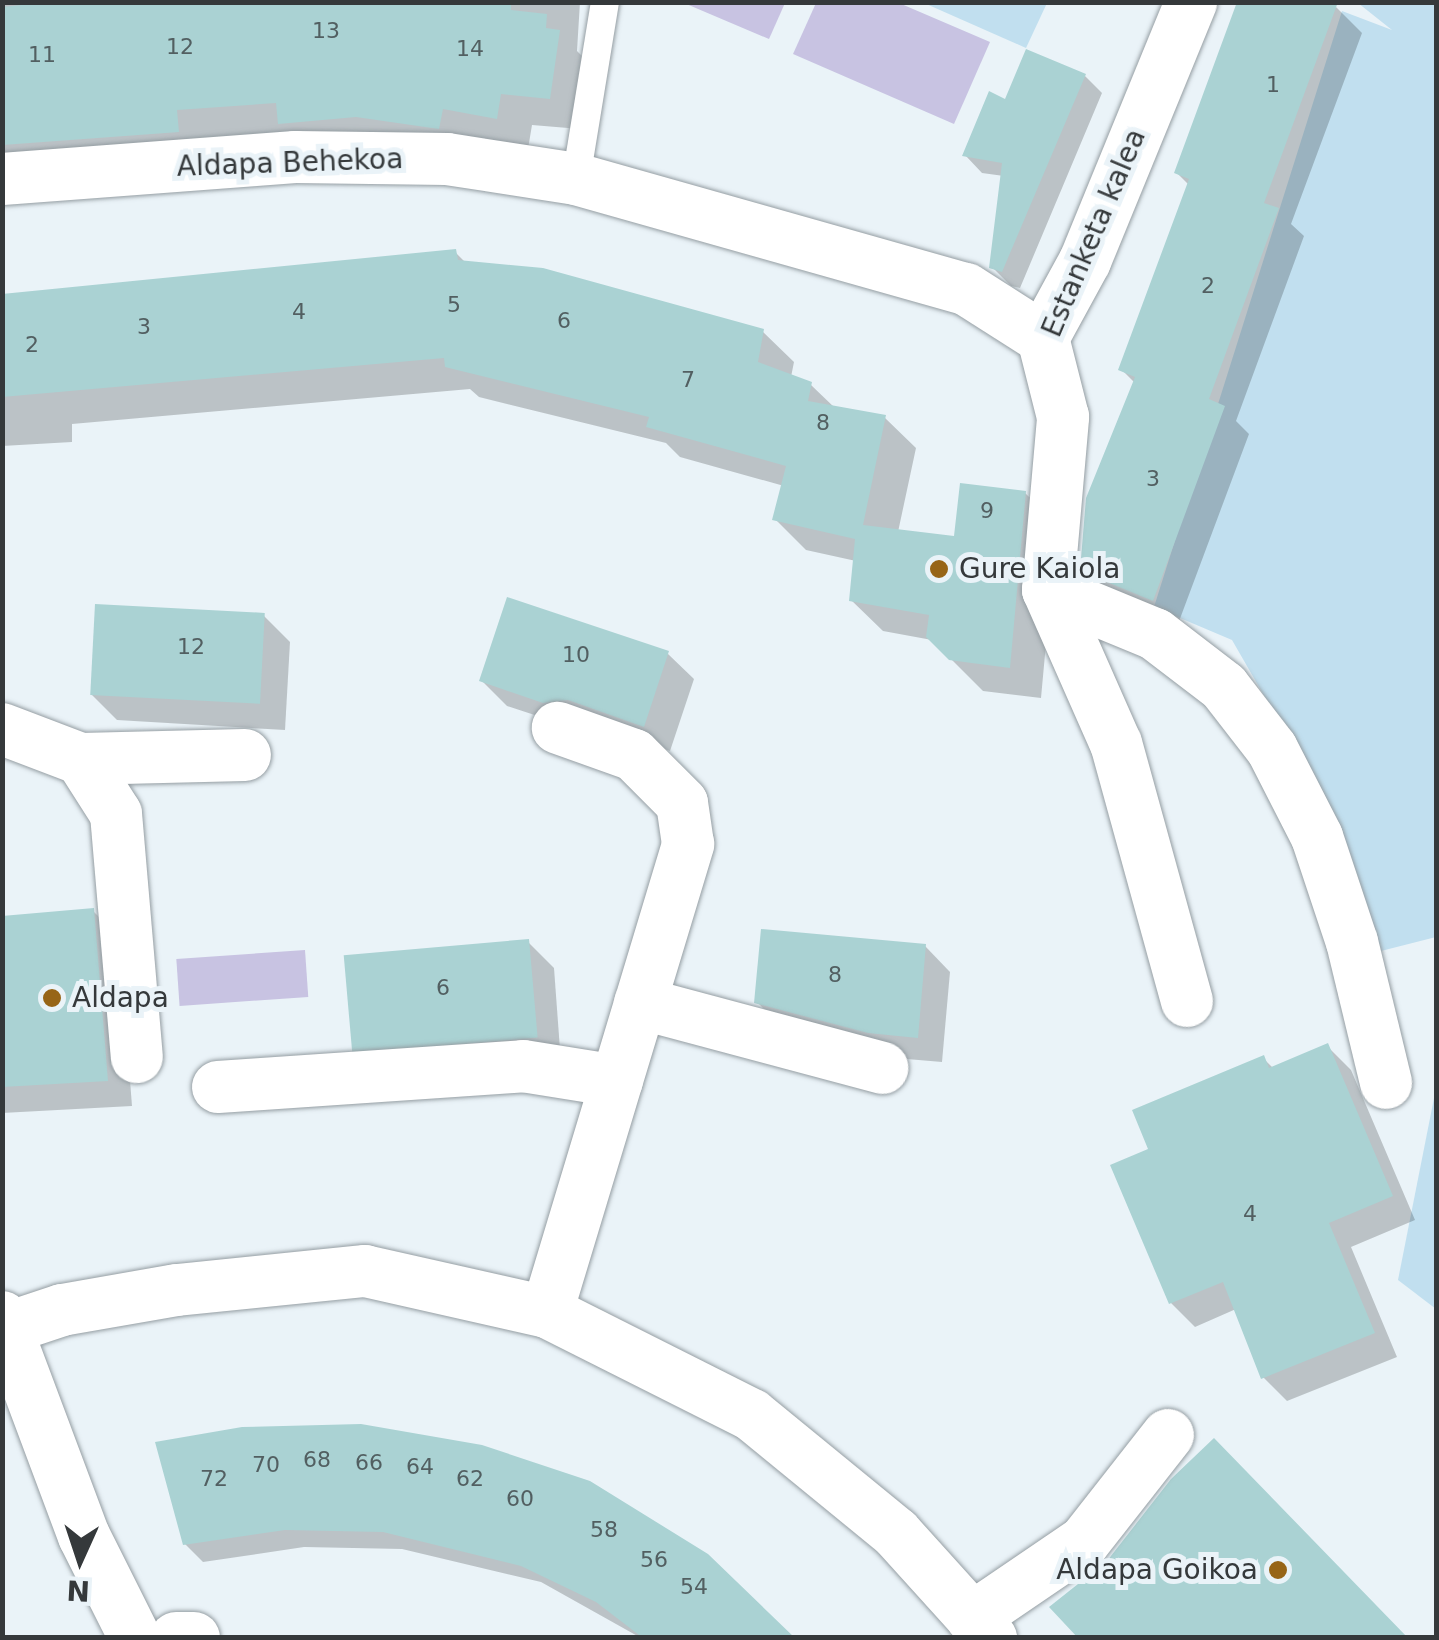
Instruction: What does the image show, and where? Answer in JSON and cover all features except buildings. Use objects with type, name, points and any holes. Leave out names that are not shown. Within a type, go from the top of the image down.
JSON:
[{"type":"street","name":"Estanketa kalea","points":[[1187,1000],[1116,744],[1048,590],[1063,418],[1043,338],[1084,261],[1191,2]]},
{"type":"street","name":"Aldapa Behekoa","points":[[2,179],[295,157],[447,159],[576,179],[966,289],[1043,338]]},
{"type":"street","points":[[1048,590],[1155,634],[1224,687],[1272,748],[1316,837],[1346,924],[1386,1083]]},
{"type":"street","points":[[547,1312],[688,844],[682,803],[634,755],[558,728]]},
{"type":"street","points":[[2,729],[81,759],[246,754]]},
{"type":"street","points":[[81,759],[116,814],[136,1057]]},
{"type":"street","points":[[640,1003],[882,1068]]},
{"type":"street","points":[[218,1086],[523,1066],[617,1081]]},
{"type":"street","points":[[135,1638],[84,1536],[5,1322],[177,1290],[366,1271],[547,1312],[752,1415],[896,1534],[982,1628],[1084,1542],[1168,1435]]},
{"type":"street","points":[[176,1638],[194,1638]]},
{"type":"lane","points":[[576,179],[606,2]]},
{"type":"shaded area","points":[[785,2],[769,39],[684,3]]},
{"type":"shaded area","points":[[816,3],[899,3],[990,42],[954,124],[793,54]]},
{"type":"shaded area","points":[[924,3],[1047,3],[1026,48]]},
{"type":"shaded area","points":[[1358,3],[1436,3],[1436,937],[1381,951],[1308,772],[1232,640],[1154,607],[1342,11],[1392,30]]},
{"type":"shaded area","points":[[305,950],[308,997],[180,1006],[176,959]]},
{"type":"shaded area","points":[[1436,1088],[1436,1309],[1398,1280]]},
{"type":"place","name":"Gure Kaiola","points":[[939,569]]},
{"type":"place","name":"Aldapa","points":[[52,998]]},
{"type":"place","name":"Aldapa Goikoa","points":[[1278,1570]]}]
